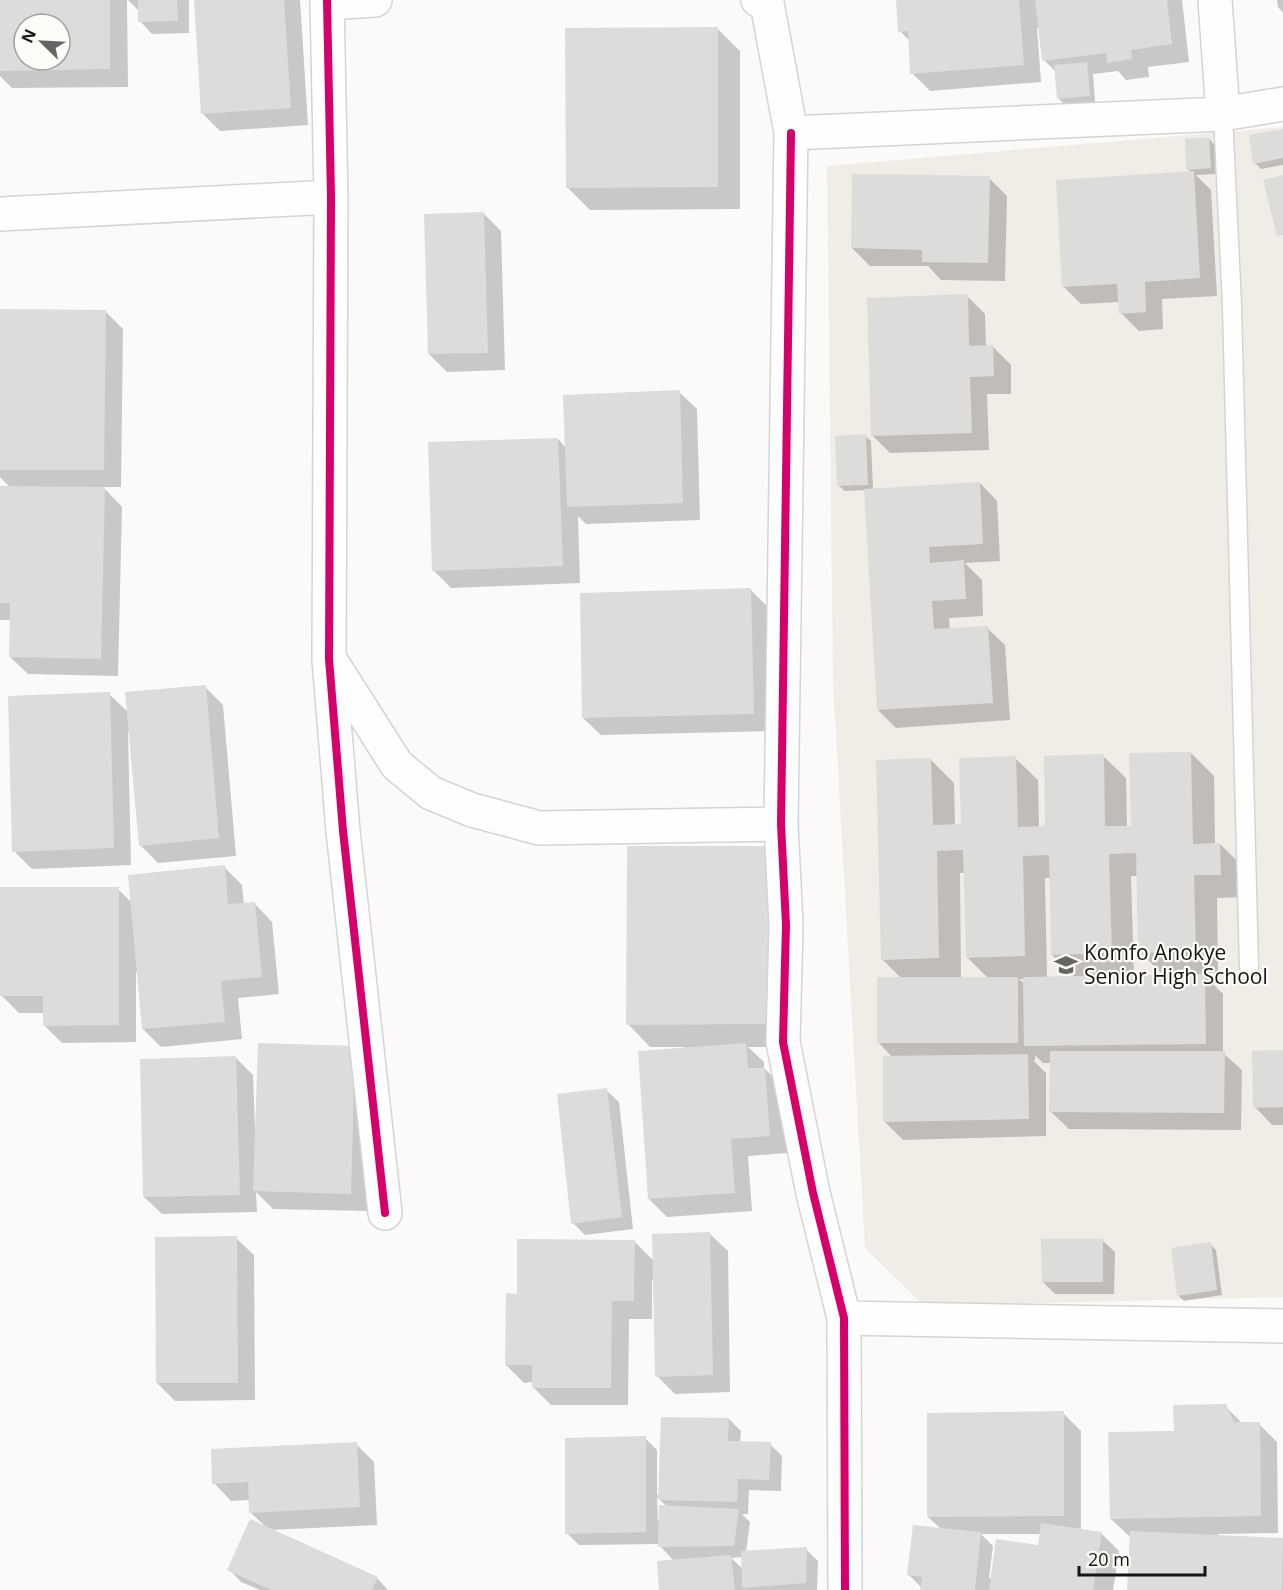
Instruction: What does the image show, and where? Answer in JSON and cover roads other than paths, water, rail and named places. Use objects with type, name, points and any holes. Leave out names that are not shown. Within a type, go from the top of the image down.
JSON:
[{"type":"street","points":[[375,0],[327,1],[331,197],[329,659],[343,831],[386,1213]]},
{"type":"street","points":[[1215,0],[1223,114]]},
{"type":"street","points":[[765,1],[791,133],[781,824],[786,925],[783,1042],[813,1193],[844,1318],[845,1590]]},
{"type":"street","points":[[791,133],[1223,114],[1283,104]]},
{"type":"street","points":[[0,214],[331,197]]},
{"type":"street","points":[[329,659],[397,765],[431,794],[472,810],[539,828],[781,824]]},
{"type":"street","points":[[844,1318],[1283,1326]]},
{"type":"lane","points":[[1223,114],[1232,306],[1249,967]]},
{"type":"place","name":"Komfo Anokye Senior High School","points":[[1066,965]]}]
